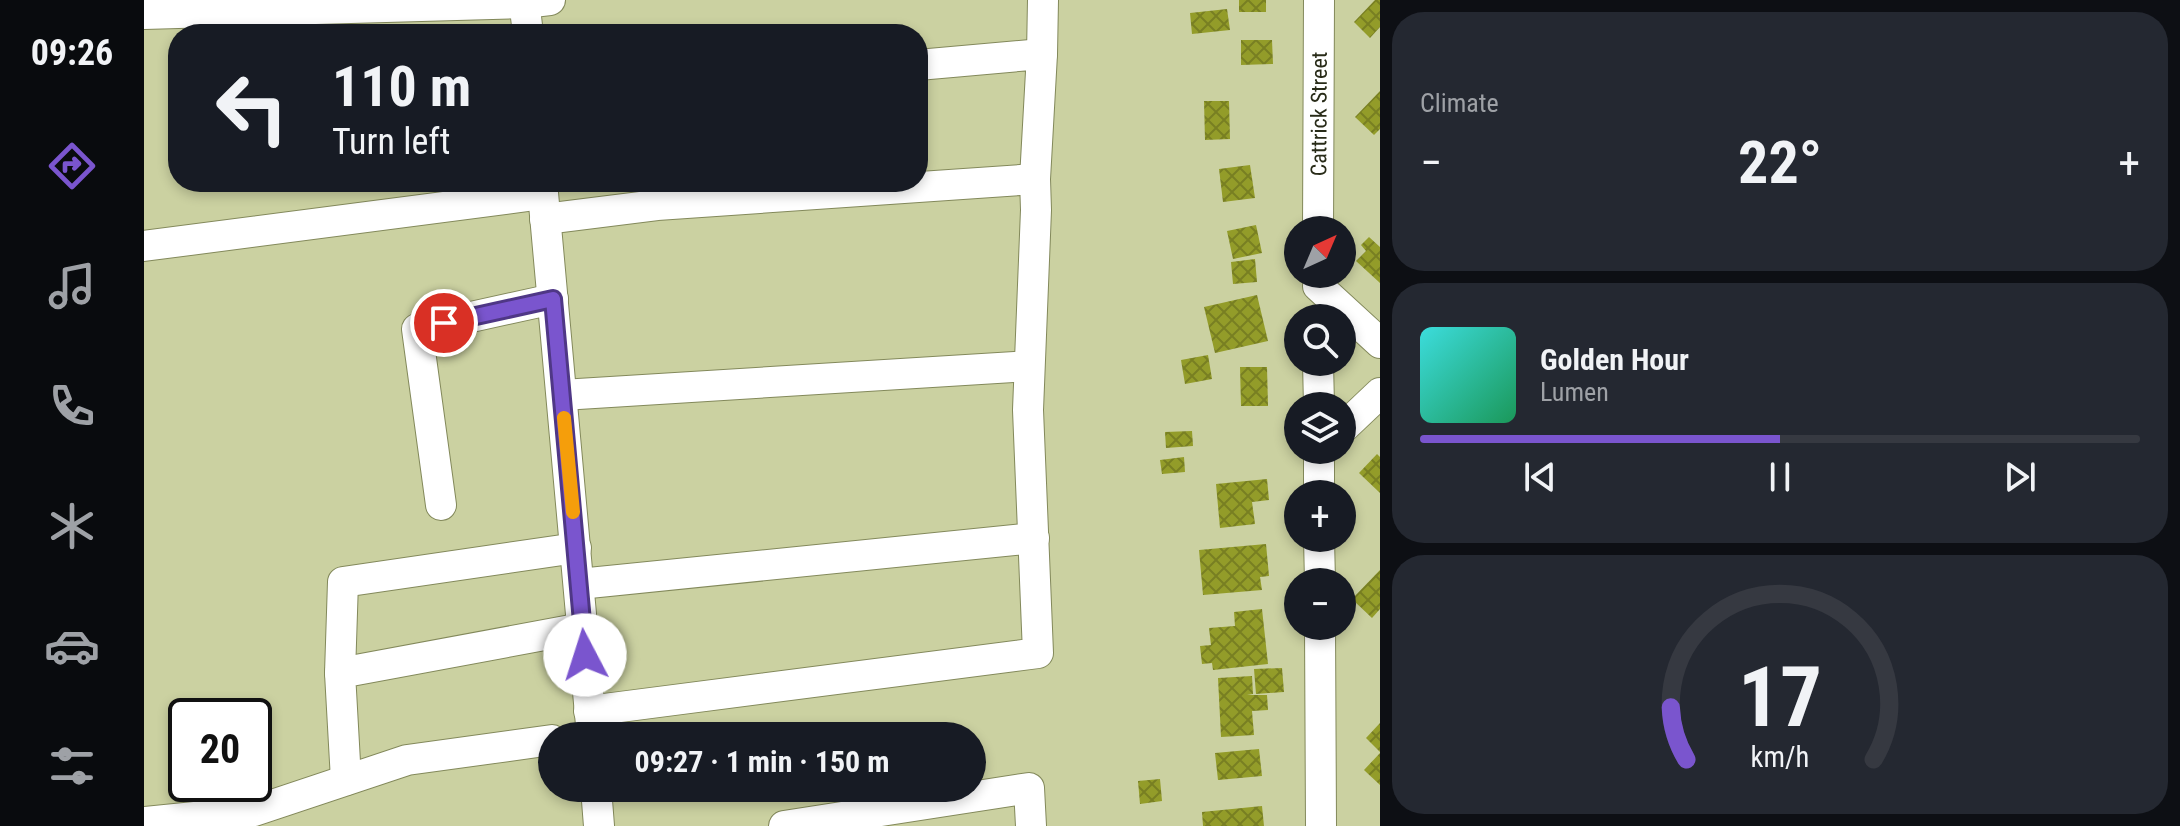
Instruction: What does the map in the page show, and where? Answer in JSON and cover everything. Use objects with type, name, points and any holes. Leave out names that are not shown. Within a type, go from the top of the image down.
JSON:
[{"type":"street","points":[[629,722],[1038,653],[1029,366],[1043,0]]},
{"type":"street","name":"Cattrick Street","points":[[1318,216],[1319,0]]},
{"type":"street","points":[[144,14],[533,1],[530,24]]},
{"type":"street","points":[[928,64],[1042,54]]},
{"type":"street","points":[[928,186],[1035,179]]},
{"type":"street","points":[[144,246],[543,199],[657,205],[846,192]]},
{"type":"street","points":[[543,199],[576,548],[588,722]]},
{"type":"street","points":[[1326,288],[1380,343]]},
{"type":"street","points":[[441,505],[417,329],[553,299]]},
{"type":"street","points":[[562,395],[1029,366]]},
{"type":"street","points":[[1356,416],[1380,393]]},
{"type":"street","points":[[579,584],[1034,538]]},
{"type":"street","points":[[346,780],[340,673],[343,582],[576,548]]},
{"type":"street","points":[[340,673],[582,628]]},
{"type":"street","points":[[1320,640],[1321,826]]},
{"type":"street","points":[[144,822],[254,811],[407,760],[538,742]]},
{"type":"street","points":[[784,826],[1029,788],[1031,826]]},
{"type":"street","points":[[597,802],[599,826]]},
{"type":"building","points":[[1239,0],[1266,0],[1266,12],[1239,12]]},
{"type":"building","points":[[1375,0],[1380,0],[1380,27],[1370,38],[1354,22]]},
{"type":"building","points":[[1227,9],[1230,30],[1192,34],[1190,13]]},
{"type":"building","points":[[1241,40],[1272,40],[1273,64],[1241,65]]},
{"type":"building","points":[[1380,91],[1380,129],[1374,135],[1355,117]]},
{"type":"building","points":[[1204,101],[1229,101],[1230,139],[1205,140]]},
{"type":"building","points":[[1250,165],[1255,198],[1223,202],[1219,169]]},
{"type":"building","points":[[1256,225],[1262,253],[1233,259],[1227,231]]},
{"type":"building","points":[[1369,237],[1380,247],[1380,283],[1356,261],[1366,251],[1361,245]]},
{"type":"building","points":[[1255,259],[1257,282],[1233,284],[1231,262]]},
{"type":"building","points":[[1257,295],[1268,341],[1215,353],[1204,307]]},
{"type":"building","points":[[1208,355],[1212,379],[1185,384],[1181,360]]},
{"type":"building","points":[[1240,367],[1267,367],[1268,406],[1241,406]]},
{"type":"building","points":[[1192,431],[1193,446],[1166,448],[1165,432]]},
{"type":"building","points":[[1377,454],[1380,457],[1380,493],[1359,473]]},
{"type":"building","points":[[1184,457],[1185,472],[1162,474],[1160,460]]},
{"type":"building","points":[[1267,479],[1269,500],[1252,502],[1255,524],[1220,528],[1216,484]]},
{"type":"building","points":[[1266,544],[1269,576],[1260,577],[1262,590],[1203,595],[1199,550]]},
{"type":"building","points":[[1380,570],[1380,609],[1372,618],[1356,603],[1356,595]]},
{"type":"building","points":[[1262,609],[1268,664],[1213,670],[1212,663],[1202,664],[1200,646],[1211,645],[1209,628],[1235,626],[1234,612]]},
{"type":"building","points":[[1282,668],[1284,692],[1256,694],[1254,669]]},
{"type":"building","points":[[1252,676],[1253,694],[1247,695],[1267,695],[1268,710],[1252,711],[1254,735],[1221,737],[1218,678]]},
{"type":"building","points":[[1380,723],[1380,752],[1366,738]]},
{"type":"building","points":[[1259,749],[1262,776],[1218,780],[1215,753]]},
{"type":"building","points":[[1380,753],[1380,785],[1364,770]]},
{"type":"building","points":[[1160,779],[1162,801],[1140,804],[1138,781]]},
{"type":"building","points":[[1262,806],[1264,826],[1203,826],[1202,812]]},
{"type":"slow traffic","points":[[564,418],[573,512]]},
{"type":"route","points":[[444,323],[553,299],[585,655]]}]
